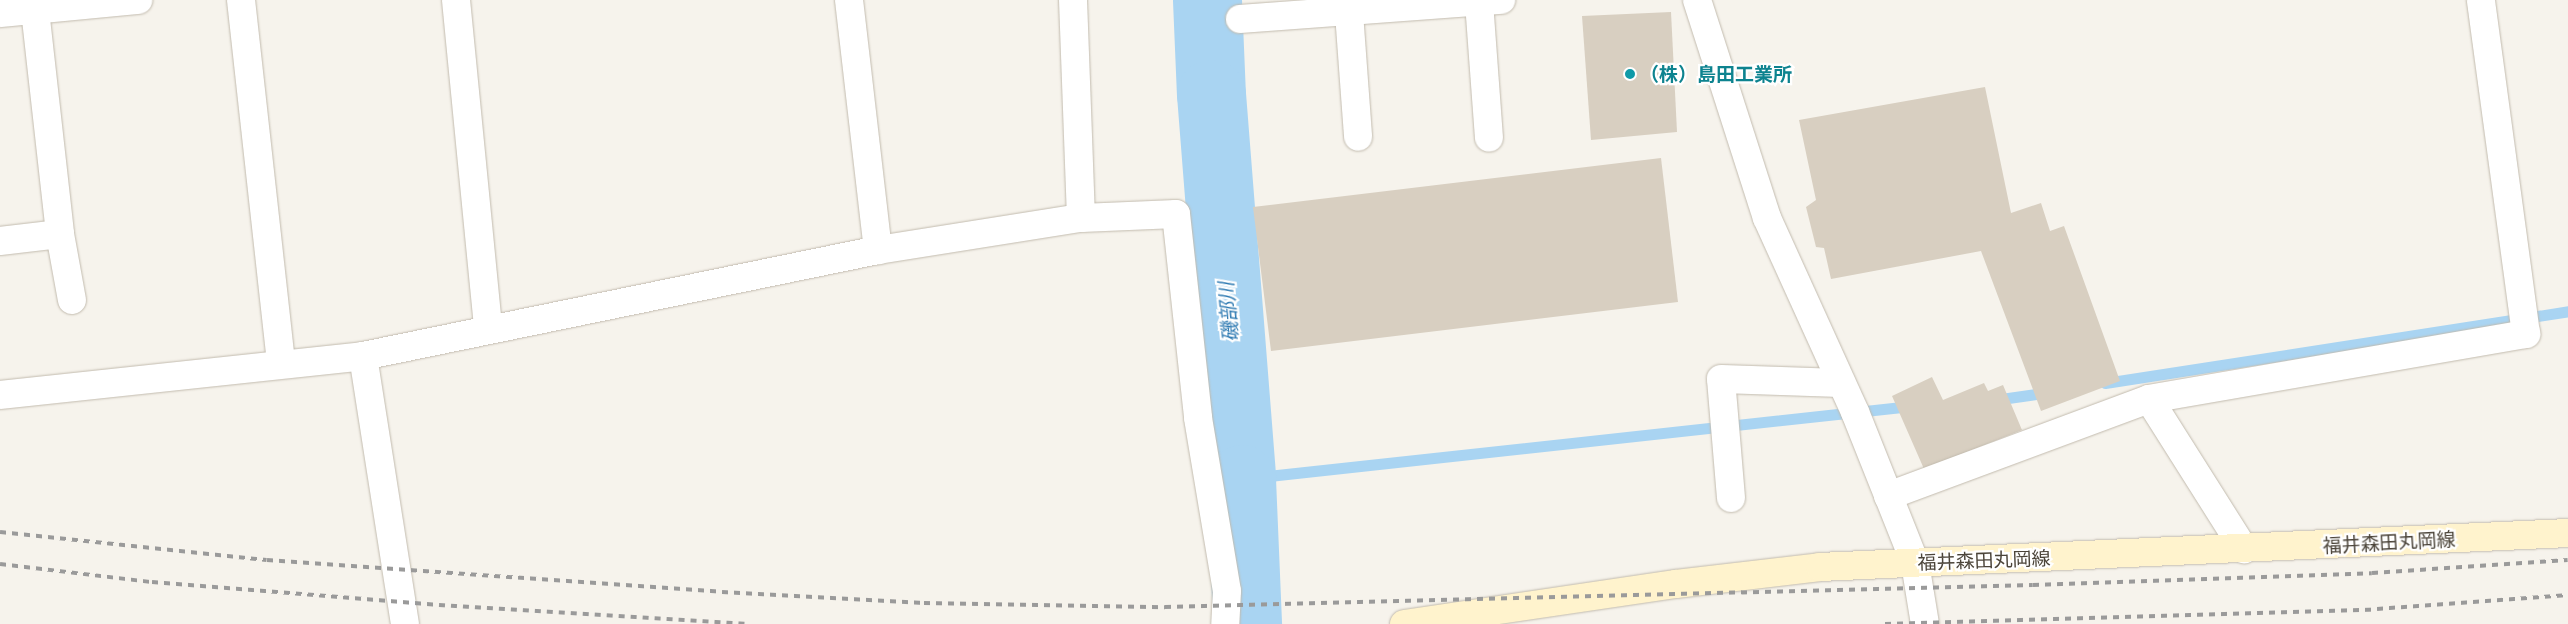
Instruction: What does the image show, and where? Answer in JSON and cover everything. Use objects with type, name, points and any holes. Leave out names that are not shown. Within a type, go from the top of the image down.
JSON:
[{"type":"main road","name":"福井森田丸岡線","points":[[1404,624],[1787,570],[2568,533]]},
{"type":"street","points":[[0,14],[138,0]]},
{"type":"street","points":[[241,0],[281,362]]},
{"type":"street","points":[[456,0],[488,329]]},
{"type":"street","points":[[849,0],[878,250]]},
{"type":"street","points":[[1073,0],[1081,218]]},
{"type":"street","points":[[1698,0],[1767,218],[1840,383],[1915,563],[1925,624]]},
{"type":"street","points":[[1888,496],[2149,399],[2526,334],[2481,0]]},
{"type":"street","points":[[1240,19],[1349,13],[1490,1],[1489,138]]},
{"type":"street","points":[[35,10],[60,234],[72,300]]},
{"type":"street","points":[[1349,13],[1358,137]]},
{"type":"street","points":[[0,396],[281,362],[363,356],[878,250],[1081,218],[1176,214],[1198,418],[1227,591],[1225,624]]},
{"type":"street","points":[[0,240],[60,234]]},
{"type":"street","points":[[363,356],[405,624]]},
{"type":"street","points":[[1731,498],[1721,379],[1840,383]]},
{"type":"street","points":[[2149,399],[2244,549]]},
{"type":"building","name":"（株）島田工業所","points":[[1671,12],[1677,132],[1591,140],[1582,16]]},
{"type":"building","points":[[1985,87],[2011,213],[2041,203],[2050,231],[2064,226],[2120,381],[2041,411],[1981,251],[1831,279],[1824,248],[1816,247],[1806,207],[1816,200],[1799,120]]},
{"type":"building","points":[[1661,158],[1678,302],[1271,351],[1253,207]]},
{"type":"building","points":[[1932,377],[1943,400],[1984,383],[1988,391],[2003,385],[2022,430],[1924,469],[1892,396]]},
{"type":"waterway","name":"磯部川","points":[[1207,0],[1211,94],[1241,479],[1247,624]]},
{"type":"waterway","points":[[2105,383],[2568,311]]},
{"type":"waterway","points":[[1994,400],[2050,392]]},
{"type":"waterway","points":[[1241,479],[1911,406]]},
{"type":"railway","points":[[0,532],[267,560],[722,592],[924,603],[1165,607],[2033,585],[2372,573],[2568,560]]},
{"type":"railway","points":[[0,564],[152,582],[439,605],[748,624]]},
{"type":"railway","points":[[1885,624],[2377,609],[2568,595]]},
{"type":"place","name":"（株）島田工業所","points":[[1630,74]]}]
